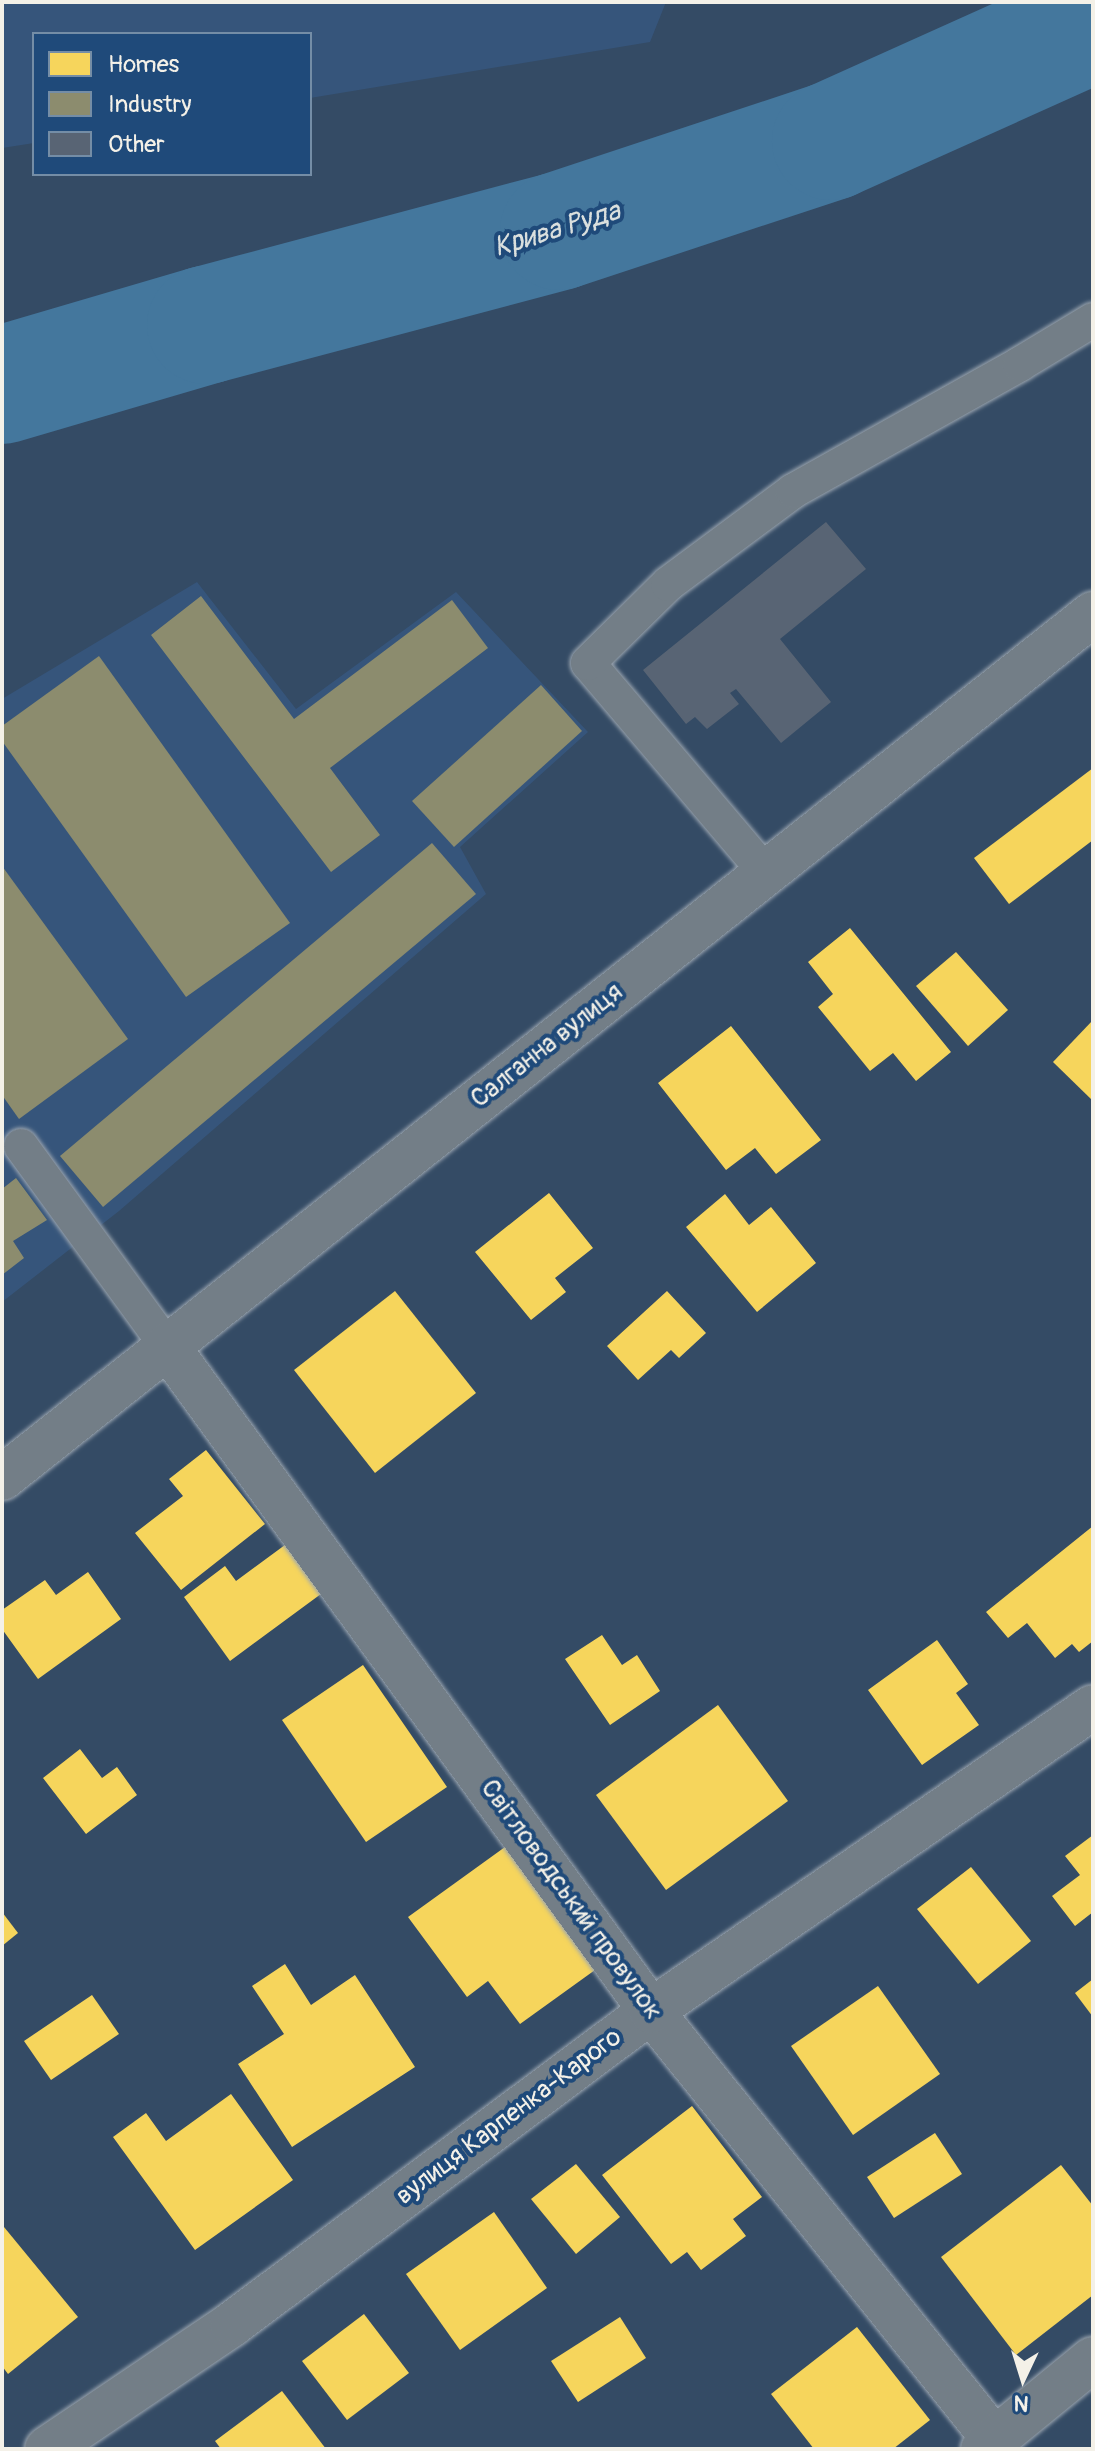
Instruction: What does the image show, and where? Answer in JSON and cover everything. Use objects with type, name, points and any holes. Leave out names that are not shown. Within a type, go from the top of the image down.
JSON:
[{"type":"street","name":"Салганна вулиця","points":[[2,1478],[1093,614]]},
{"type":"street","name":"Світловодський провулок","points":[[167,1346],[651,2011],[989,2444]]},
{"type":"street","name":"вулиця Карпенка-Карого","points":[[47,2449],[232,2324],[651,2011],[1093,1707]]},
{"type":"street","points":[[989,2444],[1093,2359]]},
{"type":"lane","points":[[766,873],[588,663],[668,584],[793,491],[1093,320]]},
{"type":"lane","points":[[21,1146],[167,1346]]},
{"type":"shaded area","points":[[2,2],[666,2],[650,42],[312,98],[312,32],[32,32],[32,143],[2,148]]},
{"type":"shaded area","points":[[197,582],[296,709],[456,592],[588,732],[460,847],[486,894],[119,1211],[2,1302],[2,699]]},
{"type":"building: Homes","points":[[1093,768],[1093,840],[1009,904],[974,858]]},
{"type":"building: Homes","points":[[850,928],[951,1052],[916,1081],[893,1053],[870,1071],[818,1007],[833,994],[808,962]]},
{"type":"building: Homes","points":[[956,952],[1008,1010],[968,1046],[916,986]]},
{"type":"building: Homes","points":[[1093,1020],[1093,1101],[1053,1062]]},
{"type":"building: Homes","points":[[731,1026],[821,1140],[776,1174],[755,1148],[726,1170],[658,1083]]},
{"type":"building: Homes","points":[[549,1193],[593,1248],[555,1278],[566,1292],[531,1320],[475,1252]]},
{"type":"building: Homes","points":[[725,1194],[749,1225],[771,1207],[816,1263],[757,1312],[686,1227]]},
{"type":"building: Homes","points":[[395,1291],[476,1393],[375,1473],[294,1370]]},
{"type":"building: Homes","points":[[667,1291],[706,1333],[679,1358],[671,1350],[638,1380],[607,1346]]},
{"type":"building: Homes","points":[[206,1450],[265,1524],[181,1590],[135,1533],[183,1496],[169,1479]]},
{"type":"building: Homes","points":[[1093,1526],[1093,1641],[1079,1652],[1072,1644],[1055,1658],[1027,1623],[1008,1638],[986,1612]]},
{"type":"building: Homes","points":[[289,1542],[325,1591],[230,1661],[184,1597],[225,1566],[236,1581]]},
{"type":"building: Homes","points":[[88,1572],[121,1619],[38,1679],[2,1629],[2,1610],[45,1580],[56,1595]]},
{"type":"building: Homes","points":[[602,1635],[622,1665],[637,1655],[660,1691],[610,1725],[565,1659]]},
{"type":"building: Homes","points":[[937,1640],[968,1684],[956,1693],[979,1725],[922,1765],[868,1690]]},
{"type":"building: Homes","points":[[363,1665],[447,1787],[366,1842],[282,1720]]},
{"type":"building: Homes","points":[[718,1705],[788,1801],[666,1890],[596,1795]]},
{"type":"building: Homes","points":[[80,1749],[102,1778],[117,1767],[137,1795],[86,1834],[43,1778]]},
{"type":"building: Homes","points":[[1093,1835],[1093,1912],[1075,1926],[1052,1896],[1080,1875],[1065,1856]]},
{"type":"building: Homes","points":[[505,1847],[595,1970],[520,2024],[488,1981],[467,1997],[408,1917]]},
{"type":"building: Homes","points":[[971,1867],[1031,1941],[978,1984],[917,1909]]},
{"type":"building: Homes","points":[[2,1912],[18,1933],[2,1946]]},
{"type":"building: Homes","points":[[285,1964],[311,2005],[355,1975],[415,2067],[292,2147],[238,2064],[284,2034],[252,1986]]},
{"type":"building: Homes","points":[[1093,1979],[1093,2017],[1075,1993]]},
{"type":"building: Homes","points":[[878,1986],[940,2074],[853,2135],[791,2046]]},
{"type":"building: Homes","points":[[92,1995],[119,2034],[51,2080],[24,2041]]},
{"type":"building: Homes","points":[[231,2094],[293,2180],[195,2250],[113,2137],[146,2113],[166,2141]]},
{"type":"building: Homes","points":[[692,2106],[762,2197],[733,2219],[746,2236],[701,2270],[687,2252],[671,2264],[602,2175]]},
{"type":"building: Homes","points":[[935,2133],[962,2174],[894,2218],[867,2177]]},
{"type":"building: Homes","points":[[576,2164],[620,2217],[576,2254],[531,2199]]},
{"type":"building: Homes","points":[[1061,2165],[1093,2206],[1093,2295],[1016,2355],[941,2257]]},
{"type":"building: Homes","points":[[494,2212],[547,2288],[460,2350],[406,2274]]},
{"type":"building: Homes","points":[[4,2227],[78,2317],[8,2374],[2,2366]]},
{"type":"building: Homes","points":[[364,2314],[409,2373],[347,2420],[302,2361]]},
{"type":"building: Homes","points":[[620,2317],[646,2358],[578,2402],[551,2361]]},
{"type":"building: Homes","points":[[857,2327],[930,2420],[893,2449],[814,2449],[771,2394]]},
{"type":"building: Homes","points":[[282,2391],[326,2449],[221,2449],[215,2441]]},
{"type":"building: Industry","points":[[201,596],[294,719],[452,600],[488,648],[330,768],[380,835],[331,872],[151,635]]},
{"type":"building: Industry","points":[[99,656],[290,923],[186,997],[2,741],[2,726]]},
{"type":"building: Industry","points":[[541,685],[582,731],[454,847],[412,801]]},
{"type":"building: Industry","points":[[432,843],[476,894],[103,1207],[60,1156]]},
{"type":"building: Industry","points":[[2,866],[128,1039],[19,1119],[2,1095]]},
{"type":"building: Industry","points":[[16,1178],[47,1220],[13,1241],[24,1258],[2,1275],[2,1189]]},
{"type":"building: Other","points":[[826,522],[866,569],[780,639],[831,702],[781,743],[736,689],[730,693],[739,704],[707,729],[695,717],[686,724],[643,670]]},
{"type":"waterway","name":"Крива Руда","points":[[2,385],[206,325],[559,231],[831,141],[1093,23]]}]
